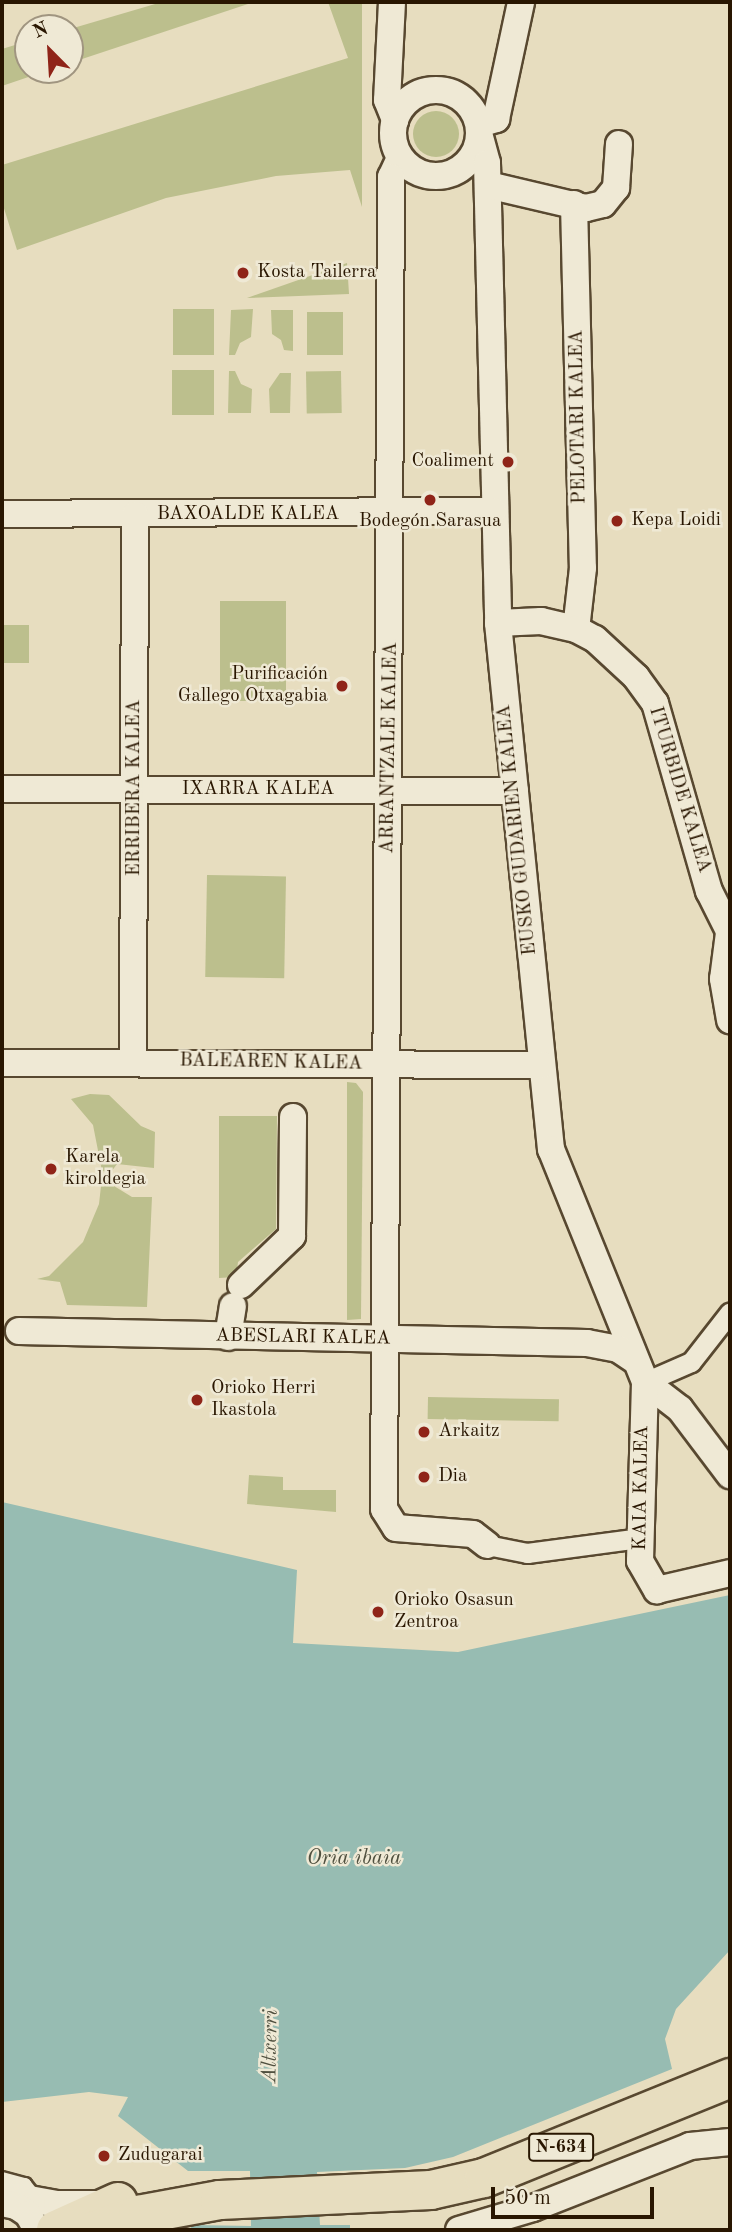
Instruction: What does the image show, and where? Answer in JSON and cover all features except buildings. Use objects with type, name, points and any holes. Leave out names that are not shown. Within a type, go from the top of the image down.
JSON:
[{"type":"highway","name":"N-634","points":[[56,2230],[116,2222],[167,2190],[219,2200],[431,2190],[484,2178],[730,2078]]},
{"type":"street","points":[[392,2],[387,100],[395,120]]},
{"type":"street","points":[[479,128],[460,96],[445,90],[424,91],[405,101],[395,120],[392,138],[400,158],[414,171],[444,176],[469,161],[479,128],[495,120],[498,111],[521,2]]},
{"type":"street","points":[[390,55],[424,91]]},
{"type":"street","name":"EUSKO GUDARIEN KALEA","points":[[479,128],[488,185],[493,511],[498,623],[551,1149],[639,1370]]},
{"type":"street","points":[[488,185],[586,208],[609,199],[616,188],[619,144]]},
{"type":"street","name":"ARRANTZALE KALEA","points":[[400,158],[391,177],[385,1339],[387,1520],[396,1528],[473,1534],[487,1545]]},
{"type":"street","name":"PELOTARI KALEA","points":[[574,204],[583,568],[576,629]]},
{"type":"street","name":"BAXOALDE KALEA","points":[[2,514],[391,515],[493,511]]},
{"type":"street","name":"ERRIBERA KALEA","points":[[133,1062],[135,515]]},
{"type":"street","name":"ITURBIDE KALEA","points":[[498,623],[541,621],[576,629],[613,654],[654,703],[709,891],[730,933],[723,967],[730,1020]]},
{"type":"street","name":"IXARRA KALEA","points":[[2,789],[515,791]]},
{"type":"street","name":"BALEAREN KALEA","points":[[2,1063],[541,1065]]},
{"type":"street","points":[[228,1336],[237,1296],[292,1236],[293,1117]]},
{"type":"street","points":[[587,1343],[608,1318],[611,1305]]},
{"type":"street","points":[[639,1370],[691,1362],[730,1312]]},
{"type":"street","name":"ABESLARI KALEA","points":[[19,1331],[587,1343],[618,1349],[639,1370]]},
{"type":"street","points":[[639,1370],[680,1409],[730,1475]]},
{"type":"street","name":"KAIA KALEA","points":[[639,1370],[640,1561],[657,1590],[730,1573]]},
{"type":"street","points":[[487,1545],[527,1553],[639,1538]]},
{"type":"street","points":[[459,2230],[533,2208],[690,2146],[730,2142]]},
{"type":"street","points":[[2,2194],[37,2198],[116,2222]]},
{"type":"street","points":[[2,2203],[28,2214],[37,2230]]},
{"type":"lane","points":[[2,2178],[25,2184],[37,2198]]},
{"type":"green space","points":[[162,2],[254,2],[84,58],[84,25]]},
{"type":"green space","points":[[328,2],[362,2],[362,207],[350,170],[276,176],[166,198],[17,250],[2,202],[2,165],[348,58]]},
{"type":"green space","points":[[14,45],[14,82],[2,86],[2,49]]},
{"type":"green space","points":[[436,111],[452,118],[459,134],[452,150],[436,157],[420,150],[413,134],[420,118]]},
{"type":"green space","points":[[347,263],[349,294],[247,298]]},
{"type":"green space","points":[[173,309],[214,309],[214,355],[173,355]]},
{"type":"green space","points":[[253,309],[251,337],[240,343],[235,355],[229,355],[231,310]]},
{"type":"green space","points":[[271,310],[293,310],[293,351],[284,350],[281,340],[272,334]]},
{"type":"green space","points":[[307,312],[343,312],[343,355],[307,355]]},
{"type":"green space","points":[[172,370],[214,370],[214,415],[172,415]]},
{"type":"green space","points":[[229,371],[235,371],[241,384],[252,389],[251,413],[228,413]]},
{"type":"green space","points":[[341,371],[342,413],[307,414],[306,372]]},
{"type":"green space","points":[[280,373],[291,373],[290,413],[270,413],[269,389]]},
{"type":"green space","points":[[220,601],[286,601],[286,701],[220,701]]},
{"type":"green space","points":[[2,625],[29,625],[29,663],[2,663]]},
{"type":"green space","points":[[207,875],[286,876],[284,978],[205,977]]},
{"type":"green space","points":[[347,1082],[356,1083],[363,1092],[361,1319],[347,1320]]},
{"type":"green space","points":[[90,1094],[109,1095],[141,1126],[155,1132],[154,1168],[117,1164],[111,1172],[102,1171],[93,1125],[71,1099]]},
{"type":"green space","points":[[219,1116],[277,1116],[276,1229],[238,1262],[236,1277],[219,1278]]},
{"type":"green space","points":[[101,1186],[114,1186],[132,1197],[152,1197],[147,1307],[67,1305],[60,1282],[37,1279],[49,1276],[83,1242],[99,1204]]},
{"type":"green space","points":[[428,1397],[559,1399],[559,1421],[428,1419]]},
{"type":"green space","points":[[249,1475],[283,1477],[283,1490],[336,1490],[336,1512],[247,1504]]},
{"type":"water","points":[[2,1502],[297,1570],[293,1643],[458,1652],[730,1595],[730,1950],[676,2009],[665,2039],[672,2069],[453,2157],[405,2168],[317,2172],[320,2225],[350,2225],[350,2230],[190,2230],[192,2225],[251,2226],[250,2171],[188,2171],[118,2116],[128,2097],[89,2092],[2,2102]]},
{"type":"place","name":"Kosta Tailerra","points":[[243,273]]},
{"type":"place","name":"Coaliment","points":[[508,462]]},
{"type":"place","name":"Bodegón Sarasua","points":[[430,500]]},
{"type":"place","name":"Kepa Loidi","points":[[617,521]]},
{"type":"place","name":"Purificación Gallego Otxagabia","points":[[342,686]]},
{"type":"place","name":"Karela kiroldegia","points":[[51,1169]]},
{"type":"place","name":"Orioko Herri Ikastola","points":[[197,1400]]},
{"type":"place","name":"Arkaitz","points":[[424,1432]]},
{"type":"place","name":"Dia","points":[[424,1477]]},
{"type":"place","name":"Orioko Osasun Zentroa","points":[[378,1612]]},
{"type":"place","name":"Zudugarai","points":[[104,2156]]},
{"type":"water label","name":"Oria ibaia","points":[[354,1859]]},
{"type":"water label","name":"Altxerri","points":[[271,2046]]}]
